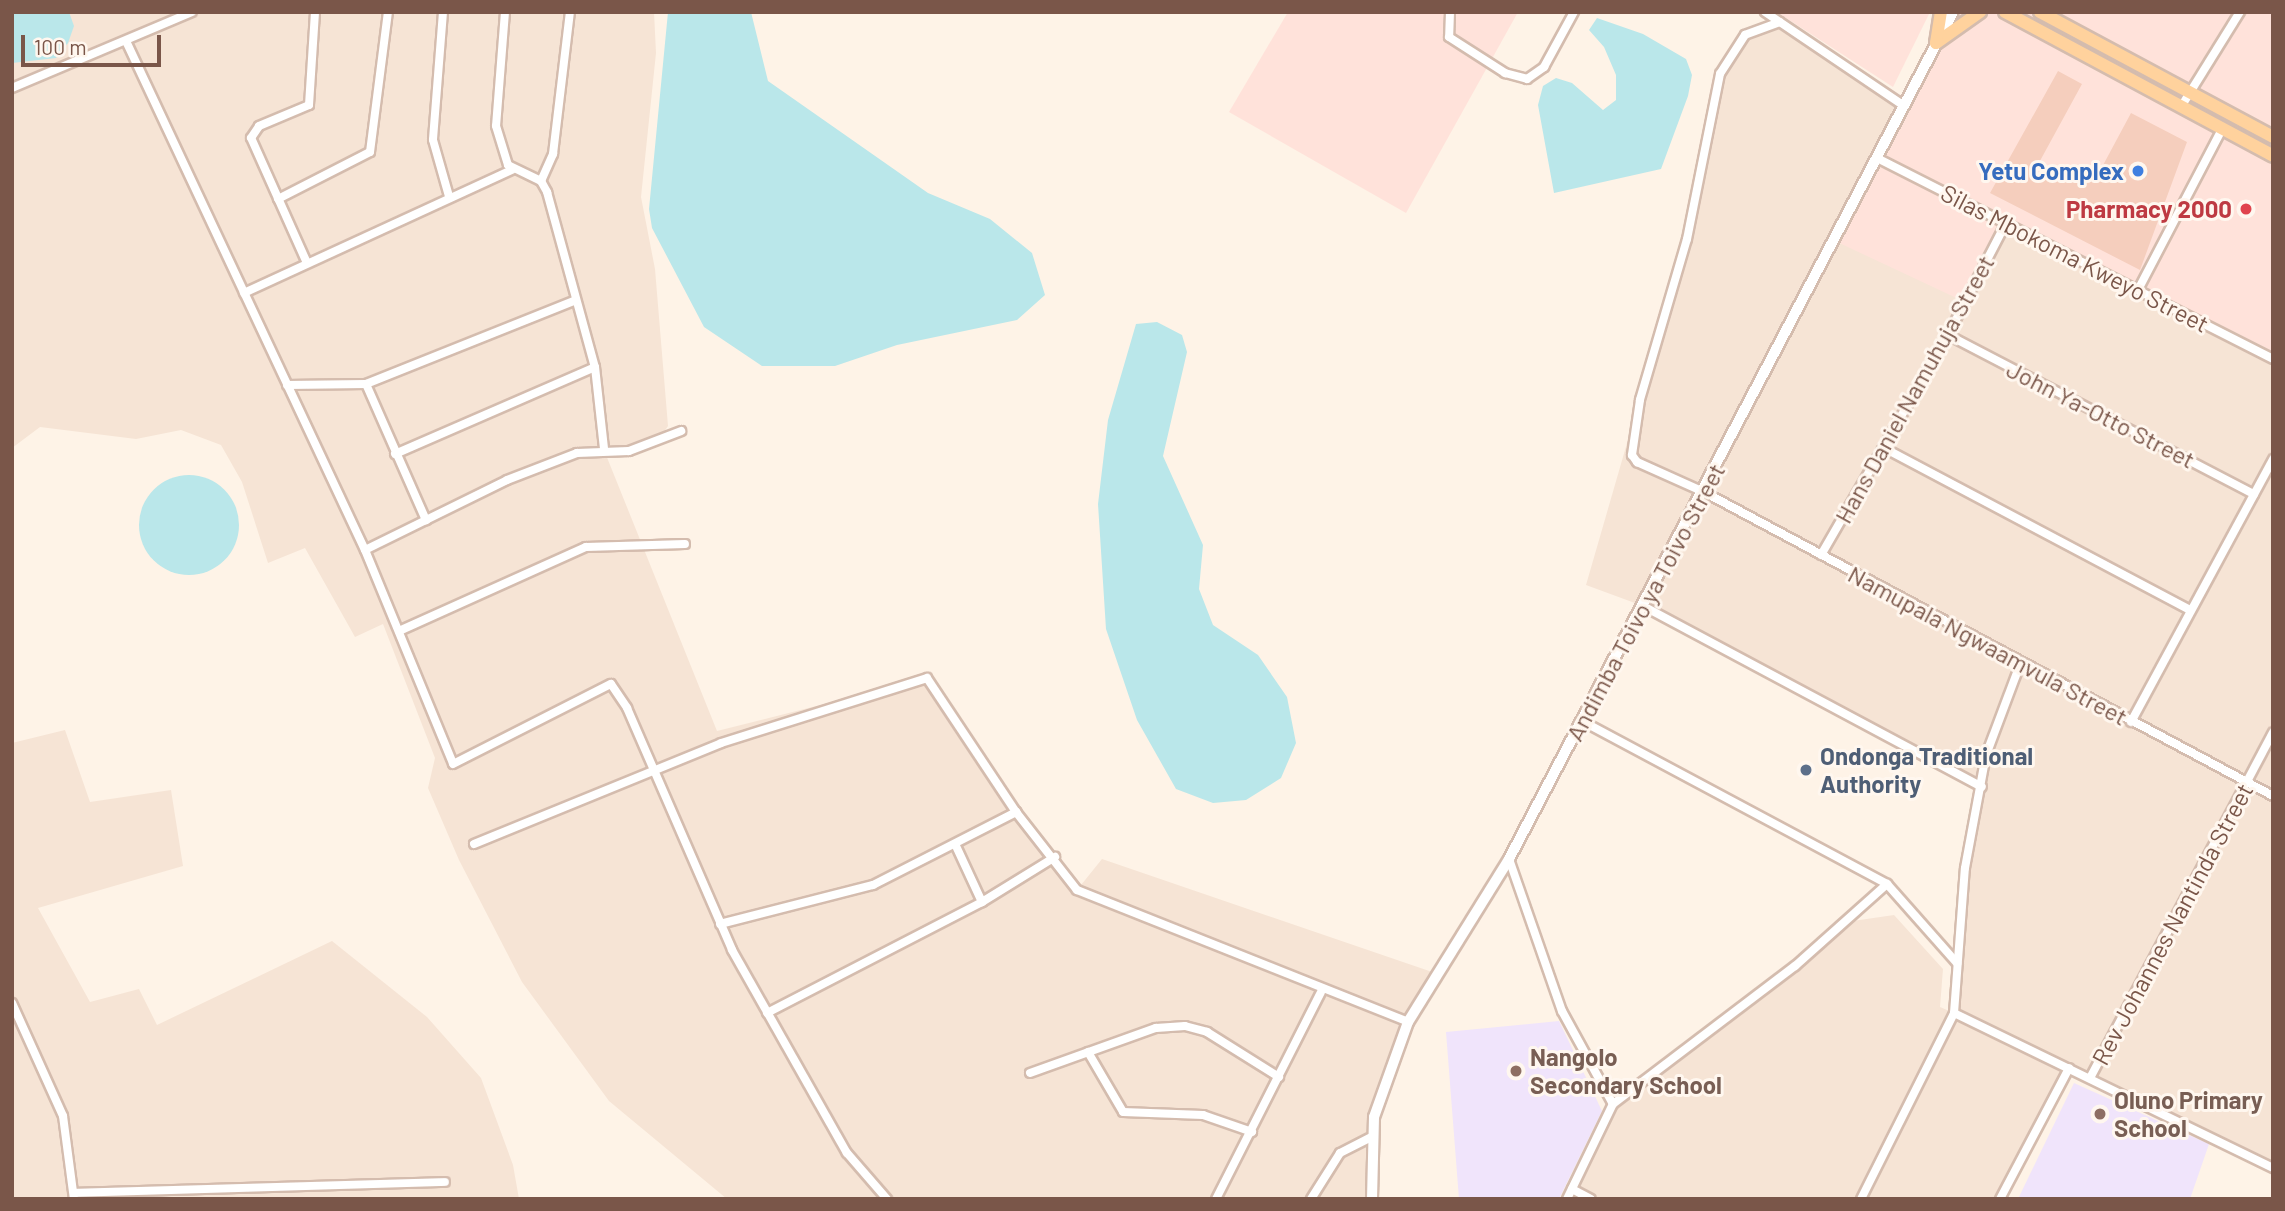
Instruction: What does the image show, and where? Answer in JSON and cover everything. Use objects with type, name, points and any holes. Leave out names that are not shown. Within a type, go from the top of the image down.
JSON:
[{"type":"main road","points":[[1936,43],[1941,12]]},
{"type":"main road","points":[[1936,43],[1980,12]]},
{"type":"main road","points":[[2005,12],[2273,156]]},
{"type":"main road","points":[[2040,12],[2273,137]]},
{"type":"street","points":[[12,88],[191,12]]},
{"type":"street","points":[[307,263],[278,199],[252,131],[309,104],[315,12]]},
{"type":"street","points":[[278,199],[370,152],[388,12]]},
{"type":"street","points":[[443,12],[433,140],[449,196]]},
{"type":"street","points":[[505,12],[495,117],[512,170]]},
{"type":"street","points":[[569,12],[553,154],[541,181],[573,301],[595,367],[604,449]]},
{"type":"street","points":[[1450,12],[1449,37],[1505,73],[1527,79],[1544,67],[1574,12]]},
{"type":"street","points":[[1765,12],[1903,105]]},
{"type":"street","name":"Andimba Toivo ya Toivo Street","points":[[1372,1199],[1371,1137],[1391,1058],[1408,1022],[1509,859],[1704,492],[1953,12]]},
{"type":"street","points":[[2181,107],[2240,12]]},
{"type":"street","name":"Namupala Ngwaamvula Street","points":[[1780,22],[1745,35],[1720,74],[1686,239],[1640,400],[1632,454],[1637,462],[1704,492],[2273,796]]},
{"type":"street","points":[[125,41],[365,550],[453,764],[606,683],[627,708],[720,923],[767,1013],[847,1153],[887,1199]]},
{"type":"street","points":[[2140,288],[2222,129]]},
{"type":"street","name":"Silas Mbokoma Kweyo Street","points":[[1877,158],[2140,288],[2273,359]]},
{"type":"street","points":[[244,292],[449,196],[512,170],[541,181]]},
{"type":"street","name":"Hans Daniel Namuhuja Street","points":[[1821,555],[1948,335],[2006,223]]},
{"type":"street","points":[[287,385],[366,384],[573,301]]},
{"type":"street","name":"John Ya-Otto Street","points":[[1948,335],[2254,494]]},
{"type":"street","points":[[395,454],[595,367]]},
{"type":"street","points":[[366,384],[426,520]]},
{"type":"street","points":[[365,550],[507,480],[577,453],[655,445],[681,431]]},
{"type":"street","points":[[1884,448],[2190,610]]},
{"type":"street","points":[[2131,722],[2273,459]]},
{"type":"street","points":[[399,631],[586,547],[685,544]]},
{"type":"street","points":[[1643,606],[1982,787]]},
{"type":"street","points":[[1861,1199],[1954,1013],[1965,868],[1993,731],[2021,662]]},
{"type":"street","points":[[474,844],[653,768],[927,678],[1016,812],[1055,858],[1069,882],[1087,897],[1321,992],[1408,1022]]},
{"type":"street","points":[[1582,721],[1888,884],[1957,963]]},
{"type":"street","name":"Rev Johannes Nantinda Street","points":[[2090,1078],[2273,733]]},
{"type":"street","points":[[720,923],[873,886],[956,846],[1016,812]]},
{"type":"street","points":[[956,846],[982,902]]},
{"type":"street","points":[[767,1013],[982,902],[1055,858]]},
{"type":"street","points":[[1509,859],[1562,1011],[1612,1104]]},
{"type":"street","points":[[1567,1199],[1612,1104],[1784,974],[1888,884]]},
{"type":"street","points":[[1216,1199],[1321,992]]},
{"type":"street","points":[[12,1003],[64,1116],[74,1196],[195,1189],[445,1182]]},
{"type":"street","points":[[1954,1013],[2273,1168]]},
{"type":"street","points":[[1030,1073],[1156,1028],[1185,1026],[1207,1032],[1279,1077]]},
{"type":"street","points":[[1088,1052],[1123,1112],[1203,1115],[1252,1132]]},
{"type":"street","points":[[2000,1199],[2069,1069]]},
{"type":"street","points":[[1311,1199],[1340,1153],[1371,1137]]},
{"type":"street","points":[[195,1189],[195,1199]]},
{"type":"street","points":[[1572,1189],[1591,1199]]},
{"type":"shaded area","points":[[12,12],[654,12],[656,53],[641,197],[655,269],[668,426],[655,445],[604,450],[717,731],[927,678],[981,763],[1077,890],[1102,859],[1438,974],[1408,1022],[1378,1102],[1373,1199],[727,1199],[609,1101],[522,982],[459,860],[428,788],[435,758],[383,624],[355,637],[305,548],[268,563],[242,482],[221,445],[181,430],[136,439],[40,427],[12,448]]},
{"type":"shaded area","points":[[1288,12],[1518,12],[1406,213],[1229,112]]},
{"type":"shaded area","points":[[1777,12],[1930,12],[1893,87]]},
{"type":"shaded area","points":[[1953,12],[2273,12],[2273,360],[2006,223],[1965,302],[1835,241]]},
{"type":"shaded area","points":[[1780,22],[1903,105],[2006,223],[2273,360],[2273,1168],[2069,1069],[2000,1199],[1567,1199],[1613,1104],[1846,922],[1894,915],[1943,969],[1940,1007],[1954,1013],[1965,868],[1981,786],[1643,606],[1586,585],[1686,239],[1720,74],[1745,35]]},
{"type":"shaded area","points":[[65,730],[90,802],[171,790],[183,866],[38,908],[90,1002],[139,989],[157,1025],[332,941],[427,1017],[481,1078],[513,1165],[519,1199],[12,1199],[12,743]]},
{"type":"shaded area","name":"Nangolo Secondary School","points":[[1559,1021],[1602,1111],[1559,1199],[1459,1199],[1446,1032]]},
{"type":"shaded area","name":"Oluno Primary School","points":[[2074,1083],[2209,1144],[2190,1199],[2018,1199]]},
{"type":"water","points":[[12,12],[69,12],[74,26],[68,43],[56,58],[12,63]]},
{"type":"water","points":[[668,12],[751,12],[768,81],[928,193],[990,219],[1032,253],[1045,295],[1017,320],[897,345],[835,366],[762,366],[704,327],[652,228],[649,209]]},
{"type":"water","points":[[1597,18],[1643,34],[1686,59],[1692,75],[1688,96],[1661,169],[1554,193],[1538,105],[1543,86],[1556,78],[1572,83],[1603,110],[1616,100],[1616,75],[1604,47],[1589,30]]},
{"type":"water","points":[[1157,322],[1182,335],[1187,352],[1163,456],[1203,545],[1199,589],[1213,625],[1258,655],[1287,697],[1296,743],[1281,778],[1246,800],[1213,803],[1176,789],[1137,720],[1106,629],[1098,504],[1108,420],[1136,324]]},
{"type":"water","points":[[189,475],[208,479],[225,489],[235,506],[239,525],[235,544],[225,561],[208,571],[189,575],[170,571],[153,561],[143,544],[139,525],[143,506],[153,489],[170,479]]},
{"type":"building","name":"Yetu Complex","points":[[2058,71],[2082,84],[2035,170],[2051,178],[2075,172],[2094,182],[2131,113],[2187,142],[2140,270],[1990,193]]},
{"type":"place","name":"Yetu Complex","points":[[2138,171]]},
{"type":"place","name":"Pharmacy 2000","points":[[2246,209]]},
{"type":"place","name":"Ondonga Traditional Authority","points":[[1806,770]]},
{"type":"place","name":"Nangolo Secondary School","points":[[1516,1071]]},
{"type":"place","name":"Oluno Primary School","points":[[2100,1114]]}]
